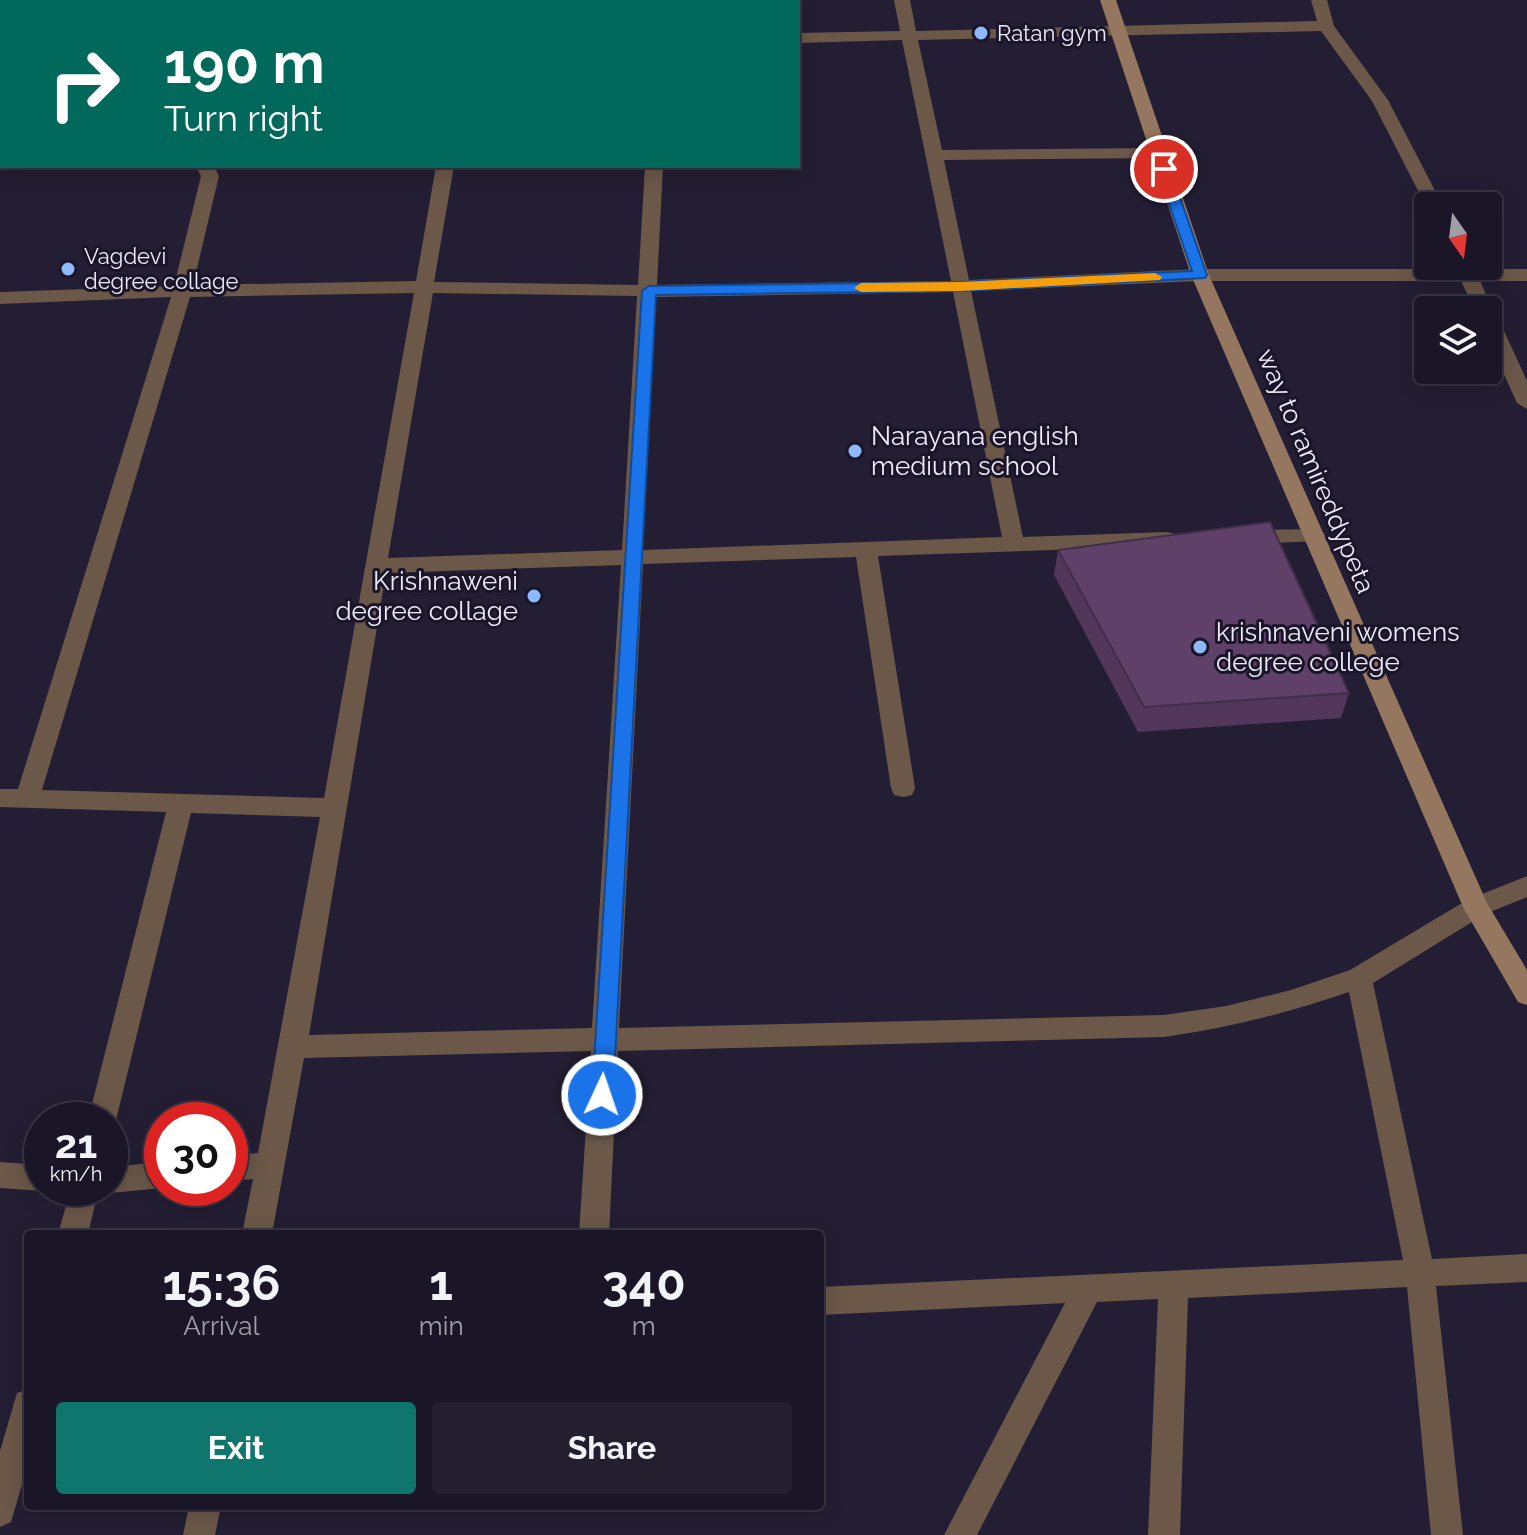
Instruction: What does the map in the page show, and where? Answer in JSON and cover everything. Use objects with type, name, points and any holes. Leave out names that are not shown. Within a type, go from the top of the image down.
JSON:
[{"type":"street","points":[[902,0],[1014,543]]},
{"type":"street","name":"way to ramireddypeta","points":[[1108,0],[1200,275],[1476,907],[1527,994]]},
{"type":"street","points":[[1319,0],[1326,26],[1380,100],[1427,192]]},
{"type":"street","points":[[800,38],[1326,26]]},
{"type":"street","points":[[935,155],[1159,153]]},
{"type":"street","points":[[27,798],[182,292],[210,176],[206,168]]},
{"type":"street","points":[[258,1230],[293,1047],[445,168]]},
{"type":"street","points":[[594,1230],[654,168]]},
{"type":"street","points":[[0,298],[425,287],[649,291],[961,286],[1200,275],[1414,271]]},
{"type":"street","points":[[1502,273],[1527,275]]},
{"type":"street","points":[[1502,349],[1527,403]]},
{"type":"street","points":[[1219,538],[1314,536]]},
{"type":"street","points":[[377,566],[1188,539]]},
{"type":"street","points":[[866,550],[903,788]]},
{"type":"street","points":[[0,798],[334,808]]},
{"type":"street","points":[[106,1102],[181,803]]},
{"type":"street","points":[[293,1047],[1164,1026],[1226,1017],[1291,1001],[1359,978],[1476,907],[1527,886]]},
{"type":"street","points":[[1359,978],[1420,1273],[1447,1535]]},
{"type":"street","points":[[248,1167],[270,1165]]},
{"type":"street","points":[[0,1175],[24,1177]]},
{"type":"street","points":[[74,1230],[80,1206]]},
{"type":"street","points":[[824,1301],[1527,1268]]},
{"type":"street","points":[[1164,1535],[1174,1284]]},
{"type":"street","points":[[960,1535],[1088,1289]]},
{"type":"street","points":[[0,1511],[24,1419]]},
{"type":"street","points":[[199,1535],[204,1510]]},
{"type":"building","name":"krishnaveni womens degree college","points":[[1270,522],[1349,693],[1144,707],[1058,550]]},
{"type":"slow traffic","points":[[861,288],[1155,277]]},
{"type":"place","name":"Ratan gym","points":[[981,33]]},
{"type":"place","name":"Vagdevi degree collage","points":[[68,269]]},
{"type":"place","name":"Narayana english medium school","points":[[855,451]]},
{"type":"place","name":"Krishnaweni degree collage","points":[[534,596]]},
{"type":"place","name":"krishnaveni womens degree college","points":[[1200,647]]},
{"type":"route","points":[[602,1095],[649,291],[961,286],[1200,275],[1164,169]]}]
